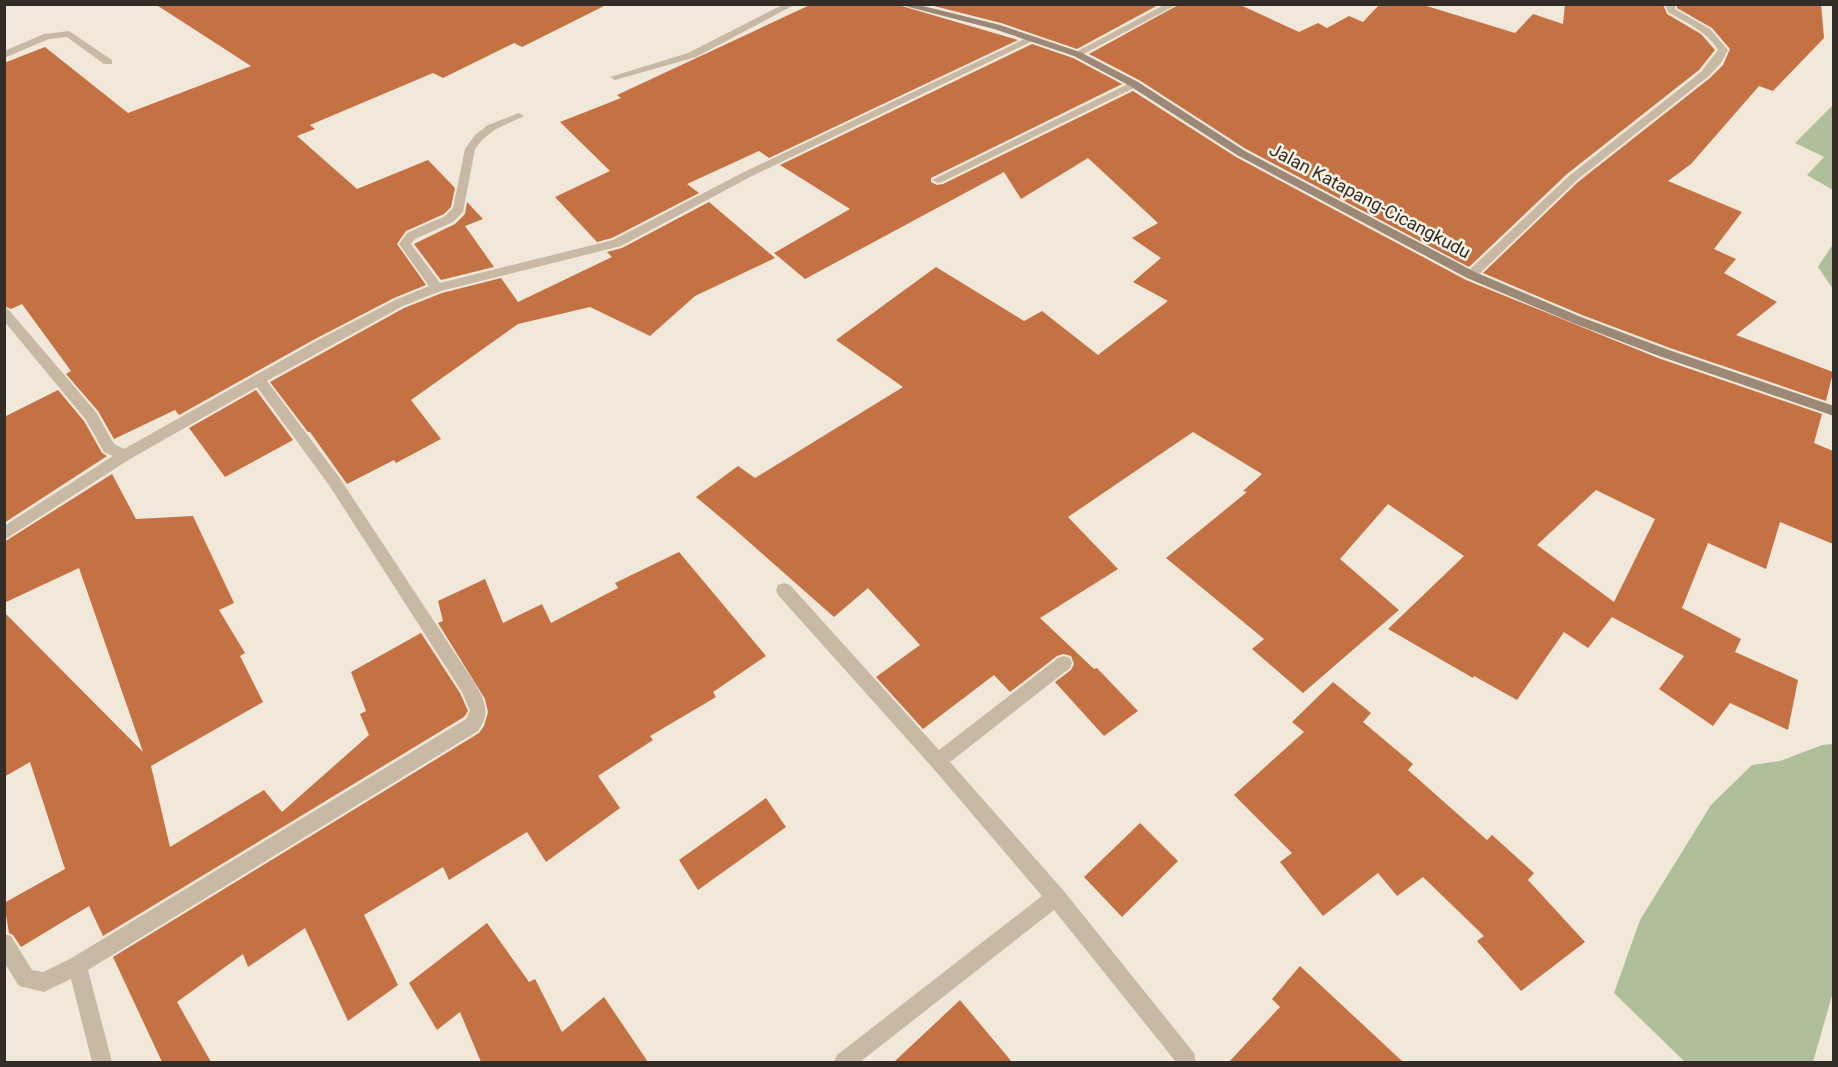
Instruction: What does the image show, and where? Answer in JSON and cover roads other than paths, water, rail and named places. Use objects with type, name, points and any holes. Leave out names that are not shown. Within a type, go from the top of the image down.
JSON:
[{"type":"street","points":[[615,77],[692,55],[792,4]]},
{"type":"street","name":"Jalan Katapang-Cicangkudu","points":[[901,4],[1034,38],[1077,54],[1134,84],[1241,153],[1471,275],[1653,349],[1833,411]]},
{"type":"street","points":[[1077,54],[1174,4]]},
{"type":"street","points":[[1471,275],[1551,202],[1573,178],[1705,74],[1717,62],[1723,50],[1719,41],[1709,32],[1671,10],[1670,4]]},
{"type":"street","points":[[4,55],[47,36],[69,34],[108,62]]},
{"type":"street","points":[[4,534],[125,455],[399,303],[437,288],[618,243],[748,174],[1034,38]]},
{"type":"street","points":[[938,180],[1134,84]]},
{"type":"street","points":[[437,288],[405,244],[411,236],[449,219],[459,210],[470,149],[479,137],[492,127],[519,116]]},
{"type":"street","points":[[4,312],[91,416],[109,448],[125,455]]},
{"type":"street","points":[[4,943],[26,980],[44,982],[76,966],[472,725],[478,717],[478,705],[462,677],[334,481],[259,380]]},
{"type":"street","points":[[784,590],[938,761],[1056,897],[1187,1060]]},
{"type":"street","points":[[938,761],[1064,663]]},
{"type":"street","points":[[843,1062],[1056,897]]},
{"type":"street","points":[[76,966],[102,1062]]}]
